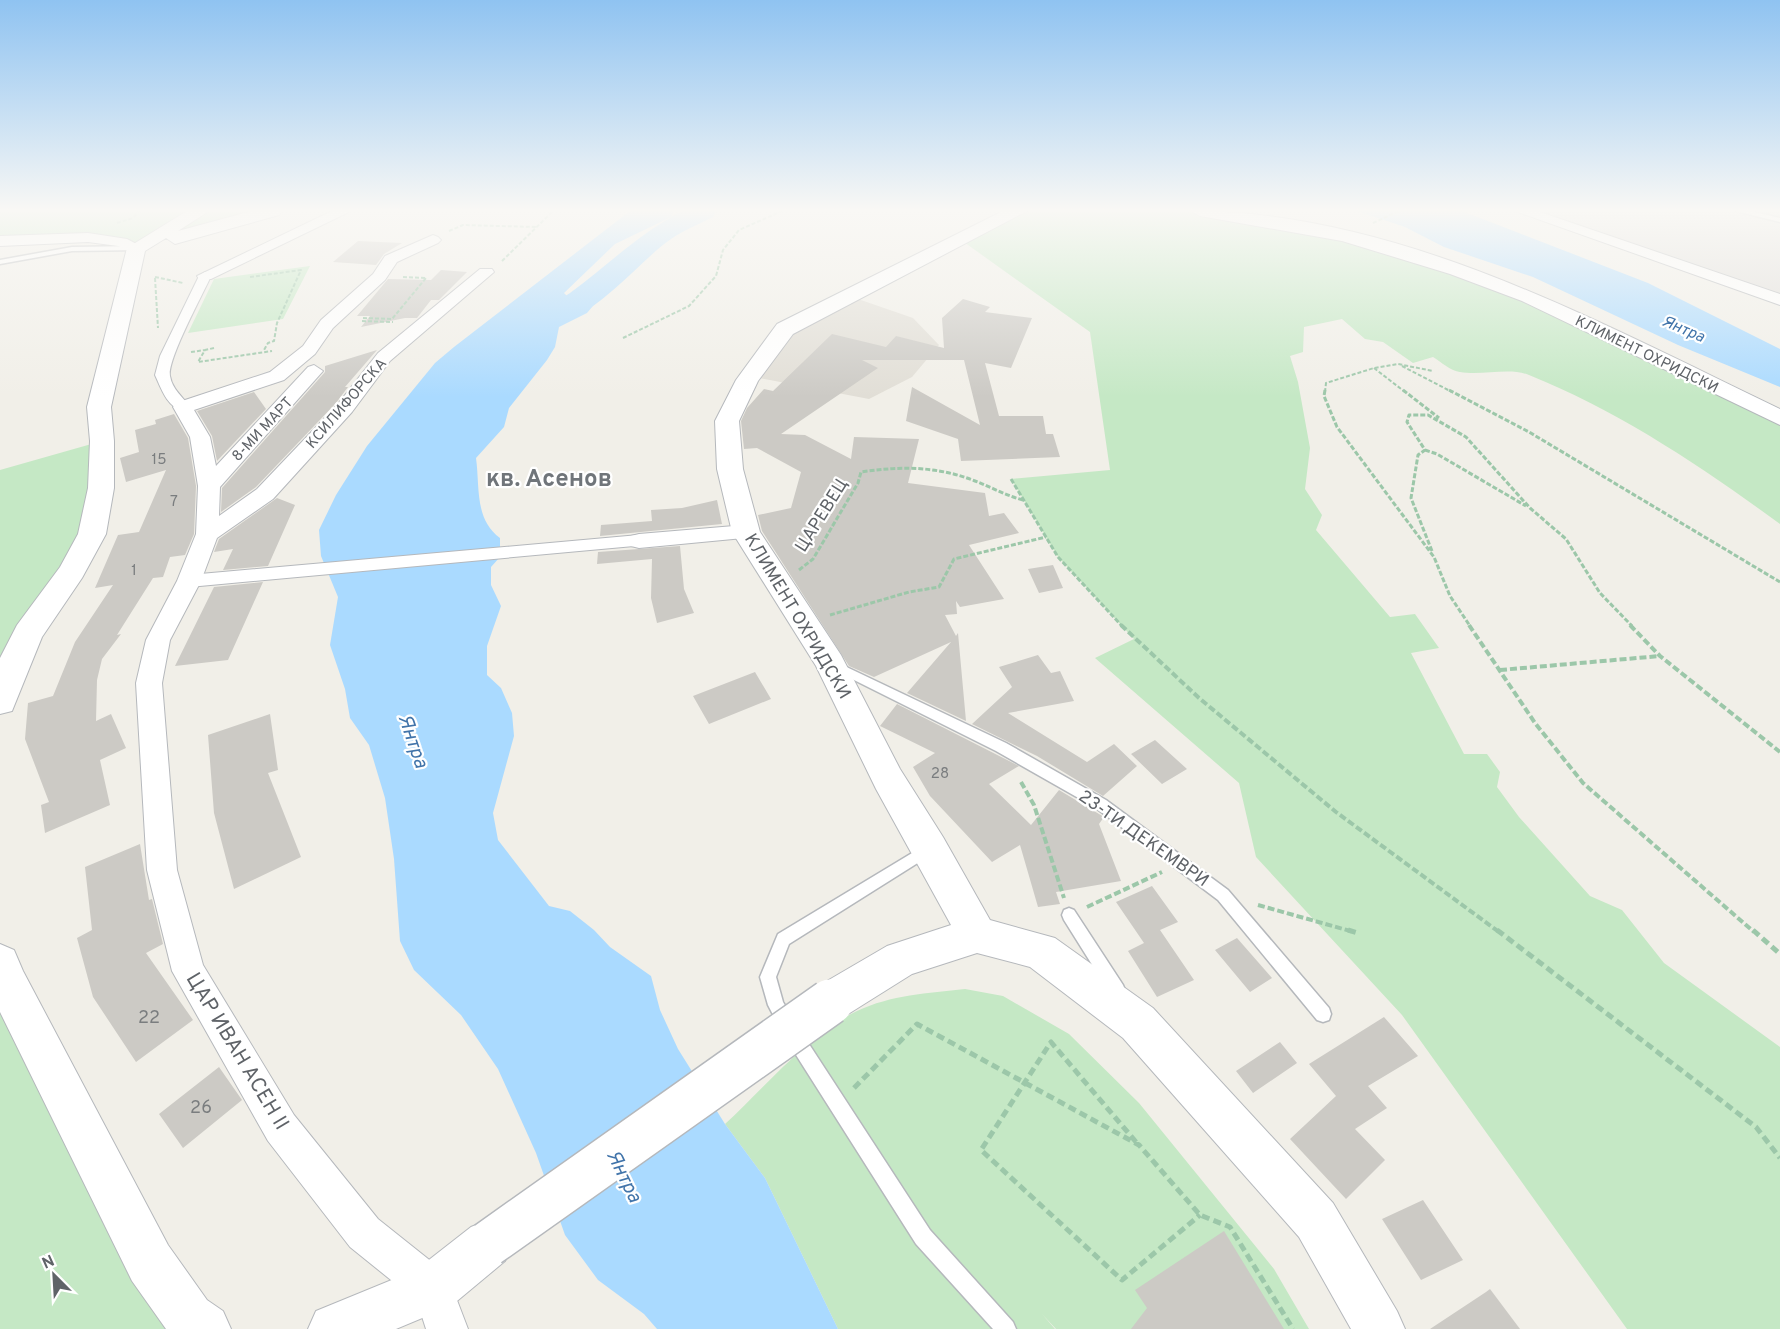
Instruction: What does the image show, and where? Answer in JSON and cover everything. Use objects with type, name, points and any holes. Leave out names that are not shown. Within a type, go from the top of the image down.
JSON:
[{"type":"street","points":[[0,702],[10,670],[28,633],[72,571],[92,534],[100,488],[102,441],[99,407],[138,273]]},
{"type":"street","points":[[207,534],[208,486],[200,437],[183,407],[171,395],[162,375],[167,356],[205,276],[211,273]]},
{"type":"street","points":[[183,407],[277,376],[309,350],[327,324],[382,273]]},
{"type":"street","name":"КСИЛИФОРСКА","points":[[207,534],[265,494],[345,408],[384,357],[485,273]]},
{"type":"street","name":"КЛИМЕНТ ОХРИДСКИ","points":[[896,273],[785,329],[747,380],[728,421],[730,469],[746,532],[830,663],[888,779],[930,848],[977,935]]},
{"type":"street","name":"КЛИМЕНТ ОХРИДСКИ","points":[[1465,273],[1529,297],[1780,418]]},
{"type":"street","points":[[1702,273],[1780,300]]},
{"type":"street","name":"8-МИ МАРТ","points":[[208,486],[314,371]]},
{"type":"street","points":[[189,581],[746,532]]},
{"type":"street","name":"ЦАР ИВАН АСЕН II","points":[[207,534],[189,581],[158,640],[149,683],[162,870],[188,970],[281,1128],[364,1233],[440,1309]]},
{"type":"street","points":[[334,1329],[440,1309],[488,1244],[830,1002],[901,959],[977,935],[1041,951],[1138,1023],[1316,1220],[1379,1329]]},
{"type":"street","points":[[0,963],[4,977],[150,1263],[189,1318],[205,1329]]},
{"type":"lane","name":"23-ТИ ДЕКЕМВРИ","points":[[830,663],[1001,747],[1101,804],[1223,895],[1323,1014]]},
{"type":"lane","points":[[930,848],[783,939],[768,977],[781,1013],[836,1106],[923,1237],[1006,1329]]},
{"type":"lane","points":[[1069,915],[1138,1023]]},
{"type":"path","points":[[143,273],[159,354],[167,356]]},
{"type":"path","points":[[158,273],[173,282]]},
{"type":"path","points":[[245,278],[280,273]]},
{"type":"path","points":[[214,348],[205,350],[198,362],[264,350],[268,343],[274,340],[277,323],[301,273]]},
{"type":"path","points":[[622,338],[689,306],[717,273]]},
{"type":"path","points":[[358,321],[360,318],[392,319],[426,278]]},
{"type":"path","points":[[193,351],[197,341]]},
{"type":"path","points":[[1398,364],[1529,432],[1766,576],[1780,582]]},
{"type":"path","points":[[1433,371],[1398,364],[1374,368],[1326,383],[1324,396],[1336,427],[1434,557]]},
{"type":"path","points":[[1374,368],[1444,423],[1466,437],[1530,508],[1566,539],[1600,593],[1660,656],[1762,735],[1780,752]]},
{"type":"path","points":[[1444,423],[1428,415],[1409,415],[1407,422],[1425,450],[1437,454],[1530,508]]},
{"type":"path","points":[[1425,450],[1418,455],[1411,498],[1434,557],[1450,596],[1536,723],[1583,783],[1780,954]]},
{"type":"path","name":"ЦАРЕВЕЦ","points":[[776,581],[799,570],[813,559],[858,483],[861,472],[899,465],[928,466],[995,488],[1008,497],[1024,500]]},
{"type":"path","points":[[1011,479],[1058,557],[1134,639],[1199,698],[1336,812],[1537,960],[1756,1127],[1780,1158]]},
{"type":"path","points":[[803,624],[909,592],[939,587],[954,559],[1046,537]]},
{"type":"path","points":[[1500,670],[1660,656]]},
{"type":"path","points":[[1001,747],[1034,805],[1069,915],[1182,863]]},
{"type":"path","points":[[1223,895],[1358,933]]},
{"type":"path","points":[[836,1106],[917,1024],[1139,1145]]},
{"type":"path","points":[[1200,1215],[1122,1280],[981,1150],[1051,1042],[1200,1215],[1230,1227],[1293,1329]]},
{"type":"shaded area","points":[[1702,273],[1780,273],[1780,300]]},
{"type":"shaded area","points":[[858,299],[913,318],[939,345],[912,377],[869,399],[759,378],[796,330]]},
{"type":"green space","points":[[258,273],[306,273],[283,319],[188,333],[214,279]]},
{"type":"green space","points":[[1007,273],[1464,273],[1780,418],[1780,524],[1690,461],[1627,423],[1595,405],[1529,375],[1513,372],[1460,372],[1433,357],[1413,363],[1383,342],[1365,339],[1342,319],[1304,327],[1303,352],[1290,356],[1298,382],[1310,448],[1305,489],[1322,515],[1316,530],[1390,617],[1415,614],[1439,648],[1411,653],[1464,754],[1487,754],[1500,772],[1497,787],[1519,817],[1590,896],[1622,910],[1664,963],[1780,1047],[1780,1329],[1627,1329],[1402,1015],[1256,857],[1239,783],[1095,658],[1134,639],[1058,557],[1011,479],[1110,470],[1090,332]]},
{"type":"green space","points":[[102,441],[100,488],[0,702],[0,470]]},
{"type":"green space","points":[[0,963],[205,1329],[0,1329]]},
{"type":"green space","points":[[965,989],[1003,996],[1069,1034],[1139,1103],[1274,1269],[1309,1329],[1056,1329],[1042,1314],[1055,1329],[838,1329],[765,1178],[725,1124],[804,1047],[839,1021],[883,1001]]},
{"type":"water","name":"Янтра","points":[[550,273],[585,273],[564,293],[568,297],[584,292],[602,278],[610,280],[602,291],[603,294],[587,313],[559,327],[555,347],[547,360],[509,408],[504,427],[476,458],[482,512],[492,530],[500,538],[500,557],[491,567],[491,585],[501,606],[487,646],[487,675],[501,688],[512,713],[514,736],[493,813],[498,840],[549,906],[570,911],[594,930],[610,947],[651,976],[660,1010],[678,1049],[725,1124],[765,1178],[838,1329],[657,1329],[644,1314],[598,1280],[565,1235],[536,1153],[498,1069],[461,1015],[414,970],[400,941],[394,859],[385,798],[369,745],[350,718],[345,689],[330,645],[338,597],[321,556],[319,530],[336,495],[367,446],[435,363]]},
{"type":"water","name":"Янтра","points":[[1521,273],[1622,273],[1648,283],[1780,349],[1780,387],[1678,345]]},
{"type":"building","points":[[438,273],[466,273],[439,300],[431,300],[417,318],[405,318],[361,327],[370,316],[357,316],[388,279],[431,280]]},
{"type":"building","points":[[963,299],[990,307],[985,312],[1032,318],[1011,368],[985,363],[999,416],[1043,416],[1046,434],[1053,434],[1060,457],[961,461],[958,439],[906,421],[912,387],[980,425],[964,360],[862,360],[878,368],[781,434],[805,435],[851,459],[854,437],[919,439],[908,483],[985,493],[989,516],[1004,513],[1019,533],[969,545],[1004,599],[960,607],[956,601],[957,614],[945,615],[956,636],[958,633],[966,721],[907,693],[951,642],[874,677],[849,666],[762,531],[758,515],[791,508],[801,472],[757,448],[744,449],[741,421],[747,408],[764,389],[773,391],[832,334],[886,347],[896,336],[944,348],[942,318]]},
{"type":"building","points":[[377,350],[345,387],[348,387],[336,403],[256,487],[221,512],[222,488],[325,372],[325,366]]},
{"type":"building","points":[[254,392],[266,409],[217,461],[212,436],[197,411]]},
{"type":"building","points":[[174,414],[188,438],[196,486],[194,534],[185,555],[170,557],[163,577],[153,578],[117,635],[121,634],[102,659],[97,680],[96,721],[111,714],[126,748],[100,760],[110,805],[45,833],[41,805],[49,802],[25,739],[28,703],[53,696],[75,642],[113,585],[95,588],[118,535],[139,532],[166,470],[126,482],[120,458],[139,452],[135,430],[156,424],[155,420]]},
{"type":"building","points":[[277,498],[295,505],[268,566],[223,570],[233,549],[214,552],[219,539]]},
{"type":"building","points":[[717,500],[722,524],[600,536],[601,525],[652,521],[651,510],[682,508]]},
{"type":"building","points":[[680,546],[684,589],[694,613],[657,623],[651,598],[652,559],[597,564],[598,552]]},
{"type":"building","points":[[1053,565],[1063,588],[1039,593],[1028,569]]},
{"type":"building","points":[[263,582],[228,660],[175,666],[214,587]]},
{"type":"building","points":[[1038,655],[1051,673],[1060,671],[1074,701],[1008,713],[1087,762],[1114,744],[1137,766],[1103,796],[1037,756],[972,724],[1012,687],[999,667]]},
{"type":"building","points":[[755,672],[771,699],[709,724],[693,696]]},
{"type":"building","points":[[897,704],[1019,766],[989,784],[1031,825],[1059,790],[1104,817],[1099,824],[1121,881],[1056,892],[1060,904],[1038,907],[1020,845],[992,862],[930,796],[913,767],[935,753],[880,726]]},
{"type":"building","points":[[270,714],[278,770],[268,773],[301,857],[234,889],[214,813],[208,735]]},
{"type":"building","points":[[1155,740],[1187,769],[1162,784],[1131,754]]},
{"type":"building","points":[[140,844],[149,900],[152,899],[163,944],[146,953],[193,1020],[136,1062],[93,997],[77,938],[92,930],[85,867]]},
{"type":"building","points":[[1152,886],[1178,922],[1160,930],[1194,980],[1157,997],[1128,951],[1144,943],[1116,902]]},
{"type":"building","points":[[1237,938],[1272,978],[1250,992],[1215,950]]},
{"type":"building","points":[[1384,1017],[1418,1056],[1368,1086],[1387,1108],[1355,1129],[1385,1160],[1346,1199],[1290,1139],[1336,1096],[1309,1064]]},
{"type":"building","points":[[1280,1042],[1297,1063],[1253,1093],[1236,1071]]},
{"type":"building","points":[[219,1067],[242,1100],[183,1148],[159,1114]]},
{"type":"building","points":[[1423,1200],[1463,1260],[1421,1280],[1382,1219]]},
{"type":"building","points":[[1224,1231],[1284,1329],[1131,1329],[1147,1308],[1135,1290]]},
{"type":"building","points":[[1490,1289],[1520,1329],[1430,1329],[1486,1292]]},
{"type":"waterway","points":[[552,315],[579,301],[613,273]]},
{"type":"district","name":"кв. Асенов","points":[[549,478]]}]
